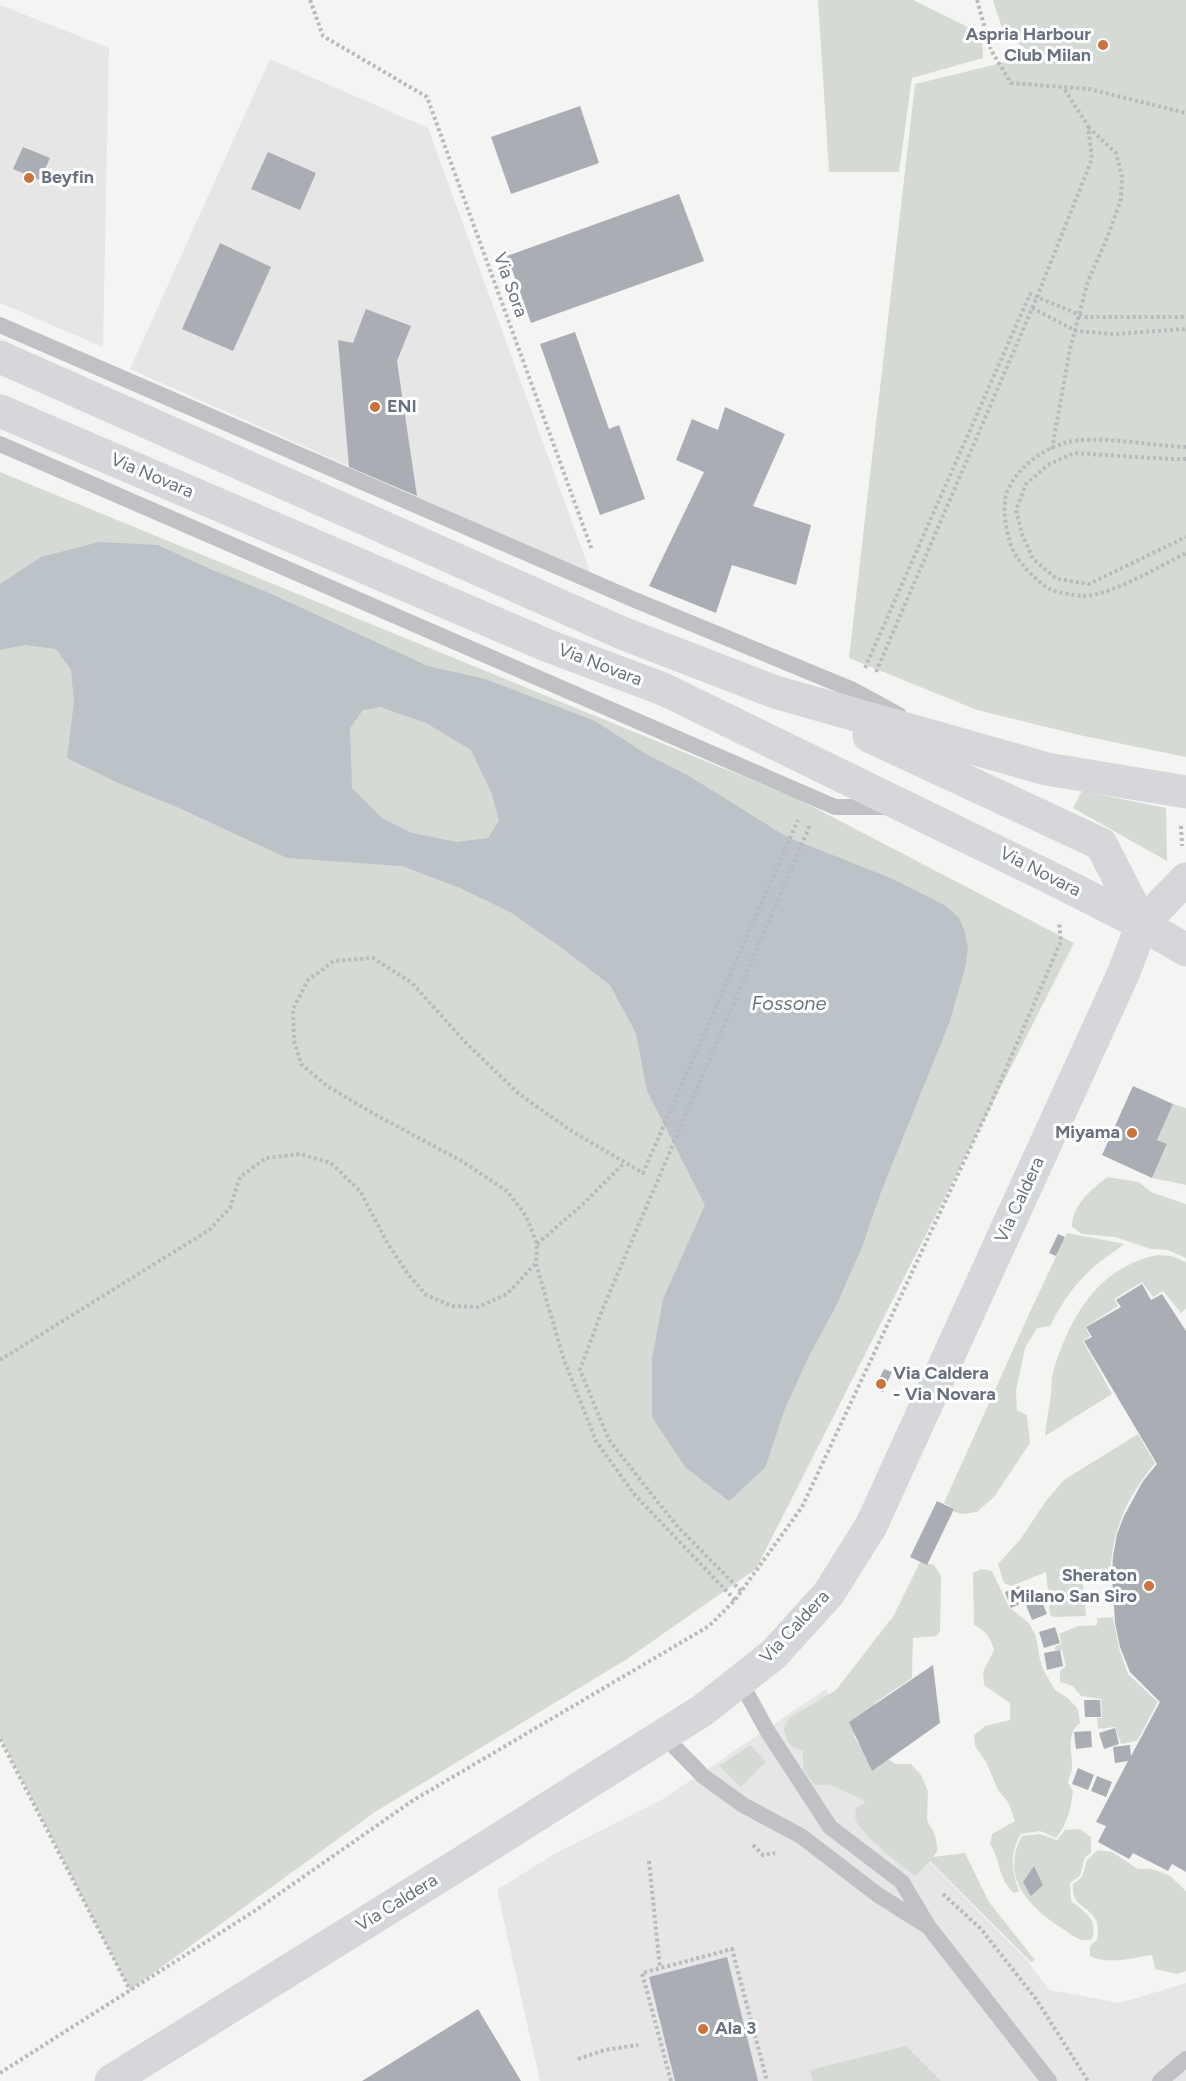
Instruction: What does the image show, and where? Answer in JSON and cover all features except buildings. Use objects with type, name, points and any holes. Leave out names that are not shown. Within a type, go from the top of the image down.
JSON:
[{"type":"main road","name":"Via Novara","points":[[0,357],[622,633],[775,692],[1047,770],[1183,805]]},
{"type":"main road","name":"Via Novara","points":[[0,411],[546,645],[663,689],[908,807],[1142,924],[1186,950]]},
{"type":"main road","points":[[775,692],[1101,844],[1142,924],[1185,867]]},
{"type":"main road","name":"Via Caldera","points":[[111,2081],[703,1710],[774,1654],[829,1593],[871,1526],[1124,972],[1142,924]]},
{"type":"lane","points":[[0,325],[630,598],[853,690],[949,742]]},
{"type":"lane","points":[[0,444],[836,807],[908,807]]},
{"type":"lane","points":[[740,1681],[768,1732],[830,1827],[902,1882],[928,1926],[1049,2081]]},
{"type":"lane","points":[[663,1736],[703,1776],[743,1805],[801,1836],[878,1895],[928,1926]]},
{"type":"lane","points":[[1160,2081],[1186,2059]]},
{"type":"path","name":"Via Sora","points":[[310,0],[323,36],[427,97],[595,559]]},
{"type":"path","points":[[977,0],[991,50],[1011,83],[1089,89],[1186,113]]},
{"type":"path","points":[[1052,449],[1070,349],[1088,281],[1108,236],[1120,199],[1122,176],[1116,153],[1088,126],[1063,87]]},
{"type":"path","points":[[1088,126],[1092,159],[1032,308],[1076,331],[1115,334],[1186,329]]},
{"type":"path","points":[[1030,294],[1084,317],[1186,317]]},
{"type":"path","points":[[1186,447],[1098,440],[1064,443],[1038,456],[1016,475],[1006,494],[1004,520],[1015,553],[1038,580],[1052,590],[1082,596],[1102,593],[1186,553]]},
{"type":"path","points":[[1186,459],[1074,453],[1048,465],[1026,484],[1016,510],[1022,534],[1033,559],[1057,579],[1089,584],[1186,537]]},
{"type":"path","points":[[1183,805],[1185,867]]},
{"type":"path","points":[[0,2073],[253,1912],[412,1801],[709,1626],[735,1600],[802,1507],[989,1108],[1061,941]]},
{"type":"path","points":[[643,1173],[519,1094],[464,1041],[412,983],[373,958],[334,962],[309,980],[294,1009],[294,1041],[301,1064],[327,1086],[460,1160],[507,1191],[526,1216],[537,1244],[536,1264],[564,1360],[596,1440],[633,1494],[735,1600]]},
{"type":"path","points":[[0,1360],[209,1230],[230,1208],[240,1177],[266,1158],[300,1154],[331,1163],[360,1191],[388,1244],[408,1274],[426,1295],[452,1306],[478,1307],[507,1294],[536,1264]]},
{"type":"path","points":[[537,1244],[582,1205],[624,1163]]},
{"type":"path","points":[[657,1180],[603,1308],[580,1370],[609,1440],[676,1525],[742,1591]]},
{"type":"path","points":[[0,1739],[130,1990]]},
{"type":"path","points":[[753,1845],[763,1855],[784,1851]]},
{"type":"path","points":[[648,1861],[660,1968]]},
{"type":"path","points":[[671,2081],[642,1973],[732,1949],[767,2081]]},
{"type":"path","points":[[578,2059],[605,2050],[638,2045]]},
{"type":"shaded area","points":[[818,0],[913,0],[982,34],[983,58],[912,78],[899,172],[829,172]]},
{"type":"shaded area","points":[[993,0],[1186,0],[1186,757],[1079,735],[977,710],[849,658],[915,84],[1035,55],[1004,34]]},
{"type":"shaded area","points":[[0,5],[109,48],[103,347],[0,303]]},
{"type":"shaded area","points":[[270,59],[428,128],[591,574],[130,369]]},
{"type":"shaded area","points":[[0,472],[798,799],[1074,943],[756,1569],[627,1659],[375,1812],[130,1990],[0,1737]]},
{"type":"shaded area","points":[[1082,791],[1166,808],[1167,861],[1073,808]]},
{"type":"shaded area","points":[[1173,1104],[1186,1108],[1186,1185],[1152,1178],[1167,1145],[1157,1140]]},
{"type":"shaded area","points":[[1107,1177],[1139,1182],[1151,1192],[1186,1204],[1186,1258],[1168,1250],[1151,1249],[1115,1237],[1082,1234],[1072,1227],[1079,1205]]},
{"type":"shaded area","points":[[1067,1233],[1125,1244],[1081,1279],[1050,1326],[1037,1328],[1025,1348],[1016,1391],[1017,1410],[1027,1415],[1030,1443],[994,1497],[977,1512],[962,1514],[954,1512],[954,1509],[944,1503]]},
{"type":"shaded area","points":[[1157,1255],[1171,1256],[1186,1262],[1186,1309],[1181,1313],[1163,1291],[1153,1297],[1142,1282],[1114,1299],[1118,1306],[1085,1327],[1090,1336],[1083,1341],[1112,1394],[1045,1436],[1053,1372],[1068,1332],[1078,1314],[1102,1283],[1118,1271]]},
{"type":"shaded area","points":[[1138,1434],[1155,1463],[1136,1489],[1123,1515],[1114,1543],[1110,1575],[1082,1575],[1086,1616],[1055,1617],[1050,1615],[1046,1572],[1011,1586],[1004,1583],[998,1564],[1019,1541],[1046,1501],[1064,1480]]},
{"type":"shaded area","points":[[920,1562],[934,1565],[941,1576],[940,1631],[937,1636],[913,1638],[912,1678],[875,1703],[875,1708],[854,1737],[867,1754],[877,1753],[896,1764],[911,1764],[921,1775],[928,1791],[927,1820],[935,1835],[938,1850],[933,1857],[965,1853],[989,1902],[1035,1960],[1031,1962],[930,1861],[915,1876],[871,1839],[857,1823],[855,1817],[856,1808],[866,1802],[830,1785],[815,1785],[803,1770],[803,1750],[792,1746],[785,1733],[784,1728],[789,1718],[836,1690],[894,1615]]},
{"type":"shaded area","points":[[981,1569],[992,1571],[1009,1607],[1029,1623],[1036,1636],[1044,1671],[1055,1690],[1068,1698],[1078,1709],[1080,1723],[1075,1728],[1071,1739],[1072,1769],[1068,1783],[1073,1791],[1066,1822],[1056,1838],[1040,1831],[1021,1834],[1013,1855],[1013,1869],[1019,1891],[1014,1893],[1002,1876],[990,1844],[992,1834],[1015,1821],[1008,1802],[998,1790],[986,1762],[975,1746],[974,1735],[985,1726],[1010,1720],[1010,1703],[984,1685],[983,1672],[994,1650],[987,1635],[974,1625],[973,1573]]},
{"type":"shaded area","points":[[1113,1617],[1119,1648],[1128,1674],[1158,1702],[1137,1741],[1121,1744],[1115,1727],[1098,1729],[1097,1718],[1102,1718],[1101,1699],[1081,1696],[1073,1686],[1060,1682],[1060,1671],[1066,1666],[1062,1650],[1055,1650],[1055,1647],[1062,1643],[1059,1634],[1078,1626],[1097,1625],[1097,1618]]},
{"type":"shaded area","points":[[826,1689],[896,1828],[1026,1959],[1049,1990],[1120,2003],[1186,1983],[1186,2081],[540,2081],[497,1890],[556,1853],[663,1799]]},
{"type":"shaded area","points":[[750,1745],[766,1762],[741,1787],[719,1766]]},
{"type":"shaded area","points":[[1080,1829],[1091,1837],[1091,1853],[1085,1857],[1080,1876],[1070,1883],[1071,1901],[1092,1921],[1094,1932],[1092,1939],[1088,1940],[1080,1940],[1073,1936],[1051,1921],[1029,1901],[1016,1878],[1014,1865],[1022,1836],[1040,1834],[1057,1840],[1065,1830]]},
{"type":"shaded area","points":[[1098,1850],[1112,1852],[1138,1869],[1151,1869],[1169,1875],[1186,1891],[1186,1971],[1177,1974],[1155,1969],[1152,1955],[1113,1960],[1090,1956],[1090,1946],[1097,1940],[1098,1925],[1092,1915],[1074,1897],[1073,1884],[1082,1877],[1087,1860]]},
{"type":"shaded area","points":[[906,2046],[941,2081],[813,2081],[810,2070]]},
{"type":"water","name":"Fossone","points":[[99,542],[158,545],[428,666],[485,679],[595,721],[646,754],[689,776],[787,837],[893,879],[946,906],[959,918],[965,932],[968,949],[950,1021],[881,1192],[862,1247],[836,1306],[808,1358],[784,1411],[765,1468],[729,1501],[685,1467],[652,1417],[652,1359],[663,1299],[705,1205],[647,1091],[636,1033],[610,985],[510,912],[460,888],[402,866],[287,858],[67,758],[74,702],[71,670],[56,649],[25,645],[0,650],[0,584],[41,557]],"holes":[[[380,707],[426,723],[471,750],[492,794],[499,821],[488,838],[457,842],[412,833],[382,818],[352,788],[350,728],[363,710]]]},
{"type":"place","name":"Aspria Harbour Club Milan","points":[[1103,45]]},
{"type":"place","name":"Beyfin","points":[[29,178]]},
{"type":"place","name":"ENI","points":[[375,407]]},
{"type":"place","name":"Miyama","points":[[1132,1133]]},
{"type":"place","name":"Via Caldera - Via Novara","points":[[881,1384]]},
{"type":"place","name":"Sheraton Milano San Siro","points":[[1149,1586]]},
{"type":"place","name":"Ala 3","points":[[703,2029]]}]
